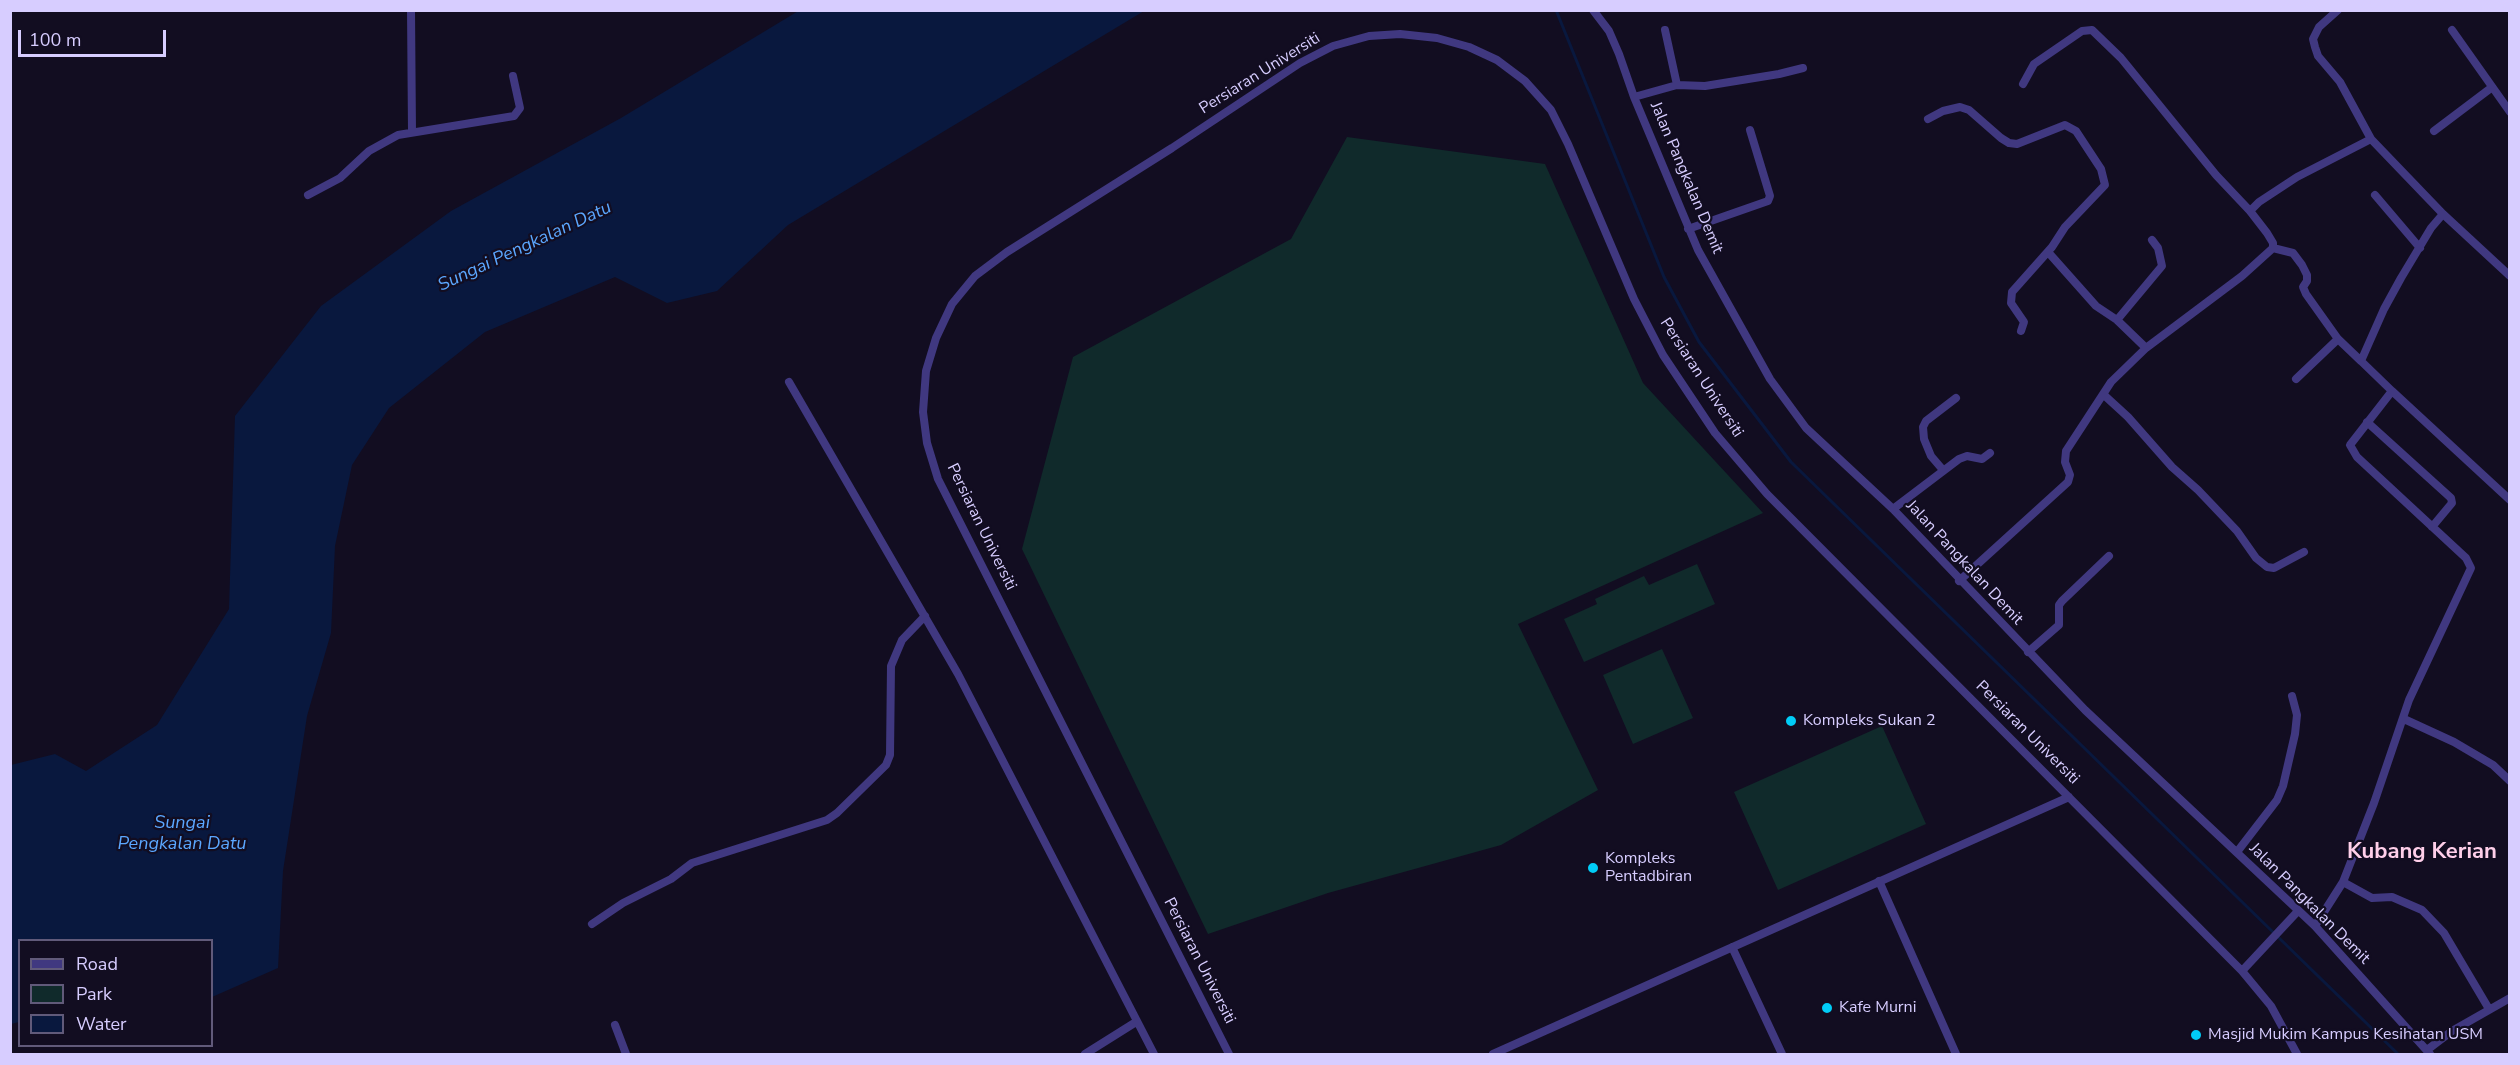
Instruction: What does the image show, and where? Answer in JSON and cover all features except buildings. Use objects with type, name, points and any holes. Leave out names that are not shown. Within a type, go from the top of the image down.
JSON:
[{"type":"street","points":[[411,10],[412,132]]},
{"type":"street","name":"Jalan Pangkalan Demit","points":[[1593,10],[1609,31],[1688,228],[1735,319],[1770,379],[1806,428],[1893,509],[1959,581],[2085,710],[2315,926],[2429,1052]]},
{"type":"street","points":[[2338,10],[2319,27],[2313,39],[2318,56],[2340,82],[2372,139],[2443,214],[2510,276]]},
{"type":"street","points":[[1665,30],[1677,85]]},
{"type":"street","points":[[2023,84],[2034,64],[2082,31],[2092,30],[2121,58],[2216,175],[2250,211],[2267,233],[2273,243],[2273,248]]},
{"type":"street","points":[[2452,30],[2510,112]]},
{"type":"street","name":"Persiaran Universiti","points":[[1230,1054],[938,478],[927,443],[923,412],[926,371],[936,338],[952,304],[975,276],[1007,252],[1172,148],[1300,63],[1333,46],[1369,36],[1400,34],[1437,38],[1468,47],[1497,60],[1525,81],[1551,110],[1568,144],[1634,299],[1663,355],[1715,433],[1767,494],[2242,971],[2271,1006],[2296,1052]]},
{"type":"street","points":[[1634,97],[1677,85],[1696,87],[1803,68]]},
{"type":"street","points":[[308,195],[340,178],[369,151],[398,135],[514,116],[520,108],[520,101],[513,76]]},
{"type":"street","points":[[2434,131],[2491,88]]},
{"type":"street","points":[[1928,119],[1943,111],[1960,107],[1969,110],[2009,143],[2017,144],[2065,125],[2076,131],[2101,169],[2104,185],[2065,226],[2048,252],[2012,292],[2010,298],[2024,322],[2021,331]]},
{"type":"street","points":[[1688,228],[1768,201],[1770,196],[1750,130]]},
{"type":"street","points":[[2250,211],[2259,202],[2297,177],[2372,139]]},
{"type":"street","points":[[2375,195],[2420,248]]},
{"type":"street","points":[[2361,361],[2384,309],[2431,228],[2443,214]]},
{"type":"street","points":[[2117,320],[2162,266],[2158,248],[2152,240]]},
{"type":"street","points":[[2273,248],[2293,253],[2302,265],[2307,275],[2307,281],[2303,287],[2306,294],[2338,339],[2510,500]]},
{"type":"street","points":[[1959,581],[2068,482],[2070,475],[2065,462],[2066,451],[2111,382],[2146,348],[2242,276],[2273,248]]},
{"type":"street","points":[[2048,252],[2096,306],[2117,320],[2146,348]]},
{"type":"street","points":[[2296,379],[2338,339]]},
{"type":"street","points":[[789,382],[958,674],[1154,1054]]},
{"type":"street","points":[[2315,926],[2343,882],[2409,700],[2471,568],[2466,558],[2352,452],[2350,445],[2392,391]]},
{"type":"street","points":[[2104,395],[2128,417],[2172,467],[2198,489],[2237,531],[2256,558],[2267,567],[2274,568],[2304,552]]},
{"type":"street","points":[[1943,470],[1931,456],[1924,439],[1923,427],[1926,421],[1956,398]]},
{"type":"street","points":[[2367,422],[2451,498],[2452,503],[2432,527]]},
{"type":"street","points":[[1893,509],[1963,457],[1978,460],[1990,453]]},
{"type":"street","points":[[2028,652],[2059,625],[2059,605],[2062,601],[2109,556]]},
{"type":"street","points":[[592,924],[623,903],[671,879],[692,864],[816,824],[837,813],[886,765],[891,756],[891,666],[902,640],[925,616]]},
{"type":"street","points":[[2237,852],[2277,800],[2283,786],[2297,715],[2292,696]]},
{"type":"street","points":[[2404,719],[2454,742],[2493,765],[2510,781]]},
{"type":"street","points":[[1493,1054],[2069,797]]},
{"type":"street","points":[[1880,881],[1956,1054]]},
{"type":"street","points":[[2343,882],[2372,898],[2392,897],[2422,910],[2444,933],[2489,1010]]},
{"type":"street","points":[[2242,971],[2298,911]]},
{"type":"street","points":[[1732,947],[1782,1054]]},
{"type":"street","points":[[2429,1052],[2510,998]]},
{"type":"street","points":[[1085,1054],[1136,1022]]},
{"type":"street","points":[[615,1025],[626,1054]]},
{"type":"street","points":[[2284,1054],[2296,1052]]},
{"type":"green space","points":[[1347,137],[1545,164],[1643,383],[1763,513],[1518,624],[1598,790],[1501,845],[1328,893],[1208,934],[1022,549],[1073,357],[1291,239]]},
{"type":"green space","points":[[1697,564],[1715,604],[1584,662],[1564,619],[1597,604],[1595,599],[1644,576],[1649,585]]},
{"type":"green space","points":[[1662,649],[1693,718],[1633,744],[1603,675]]},
{"type":"green space","points":[[1882,726],[1926,824],[1778,890],[1734,792]]},
{"type":"water","name":"Sungai Pengkalan Datu","points":[[800,10],[1144,11],[788,225],[717,291],[667,303],[615,277],[485,332],[389,408],[352,465],[335,546],[331,633],[307,716],[283,871],[278,968],[213,997],[213,939],[18,939],[18,1022],[11,1024],[11,765],[55,754],[86,771],[157,725],[229,609],[235,416],[321,306],[451,211],[621,118]]},
{"type":"waterway","points":[[1556,10],[1664,277],[1699,342],[1791,462],[2398,1054]]},
{"type":"place","name":"Kompleks Sukan 2","points":[[1791,721]]},
{"type":"place","name":"Kompleks Pentadbiran","points":[[1593,868]]},
{"type":"place","name":"Kafe Murni","points":[[1827,1008]]},
{"type":"place","name":"Masjid Mukim Kampus Kesihatan USM","points":[[2196,1035]]},
{"type":"district","name":"Kubang Kerian","points":[[2422,853]]}]
